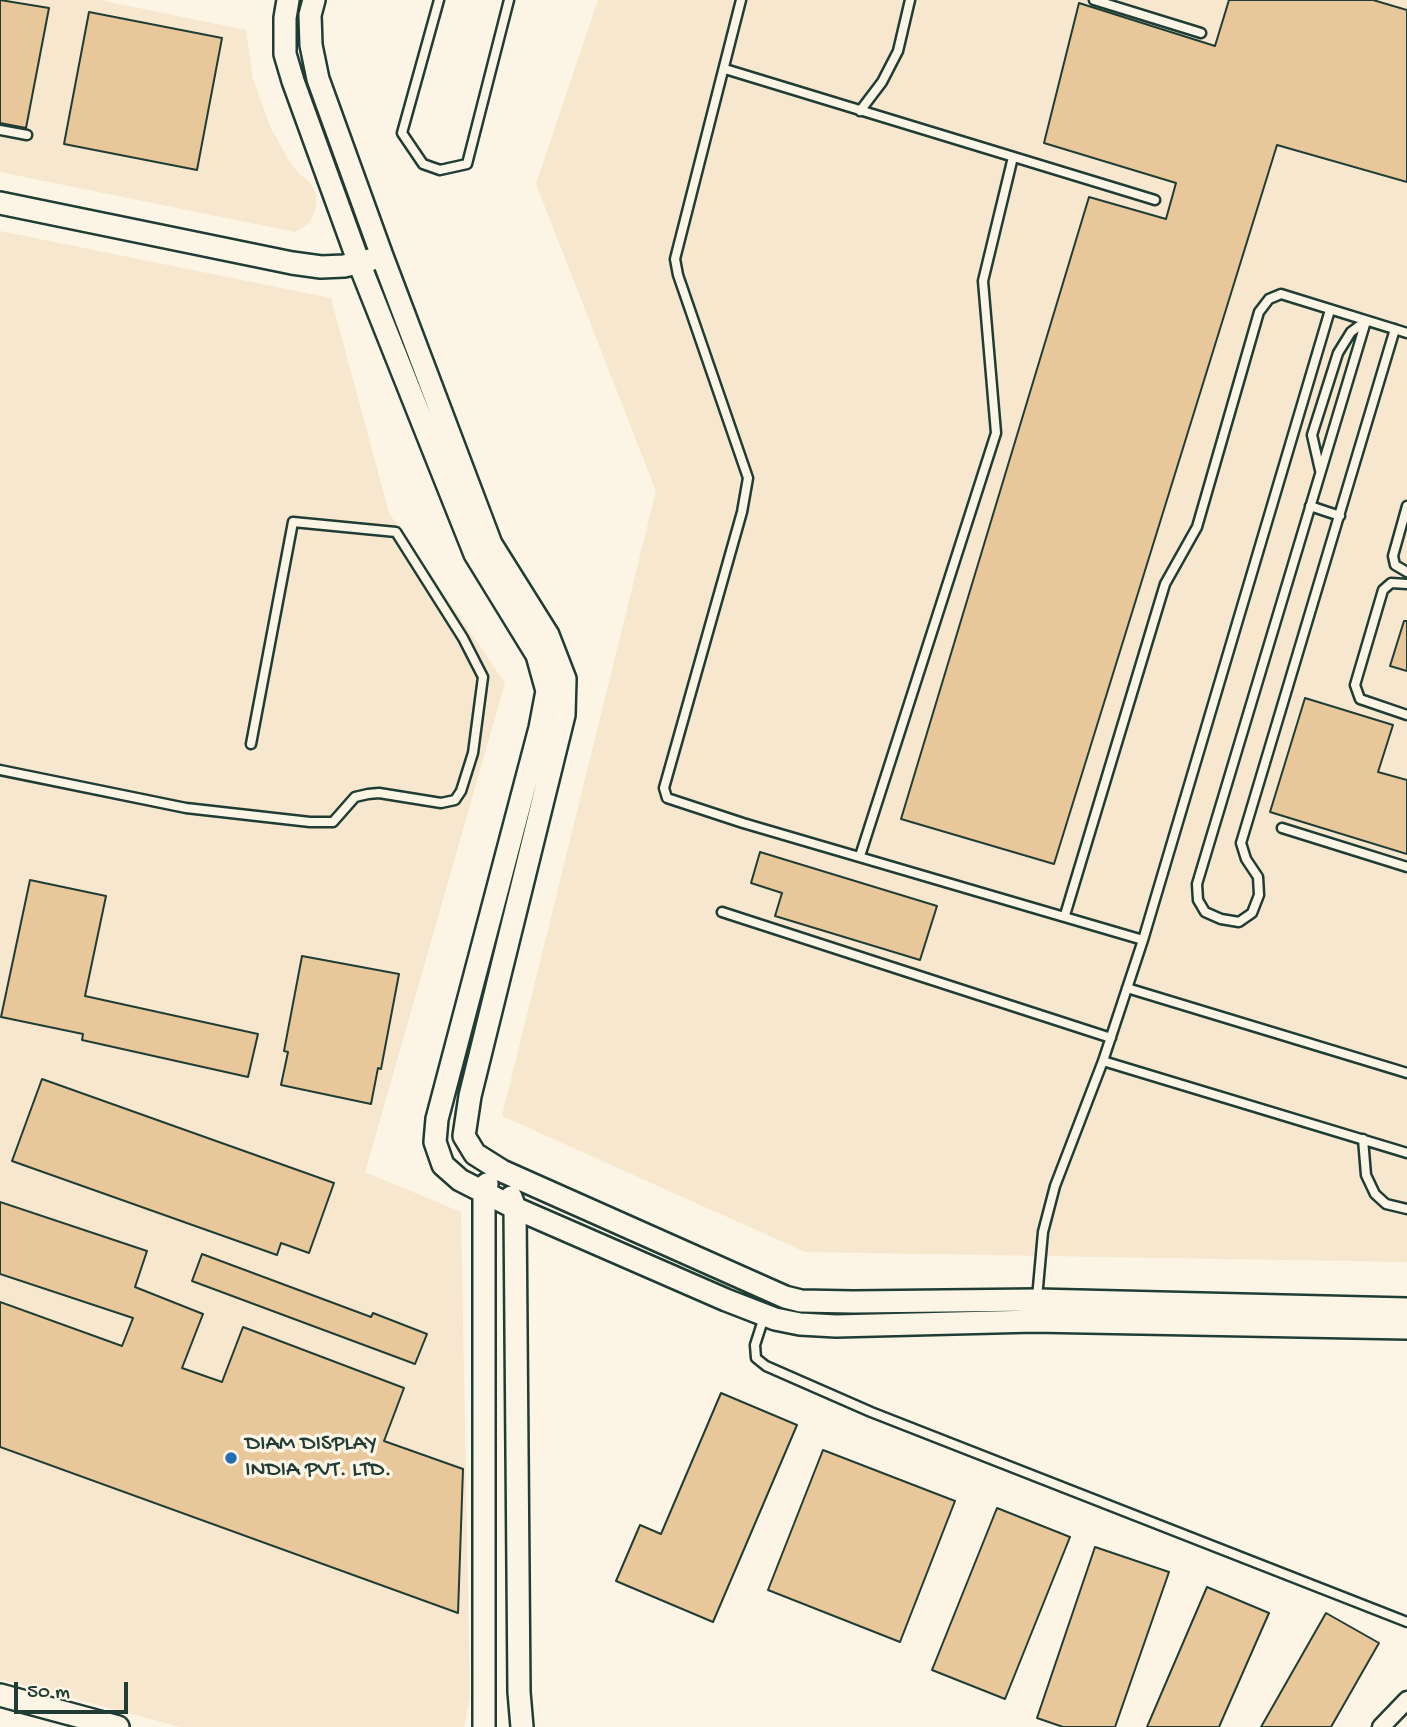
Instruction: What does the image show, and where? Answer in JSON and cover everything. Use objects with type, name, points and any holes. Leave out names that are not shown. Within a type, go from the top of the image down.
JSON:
[{"type":"street","points":[[288,0],[285,54],[359,263],[475,554],[537,655],[547,691],[540,728],[437,1119],[435,1142],[443,1165],[460,1180],[515,1208],[765,1315],[800,1324],[836,1326],[1036,1311],[1407,1310]]},
{"type":"street","points":[[314,0],[310,15],[311,45],[318,79],[382,256],[491,544],[548,635],[565,678],[564,715],[470,1096],[464,1136],[475,1154],[497,1169],[785,1297],[801,1301],[1407,1328]]},
{"type":"street","points":[[0,203],[292,263],[321,267],[359,263],[382,256]]},
{"type":"street","points":[[484,1727],[484,1193],[497,1169]]},
{"type":"street","points":[[497,1169],[515,1208],[519,1692],[522,1727]]},
{"type":"street","points":[[0,1695],[118,1727]]},
{"type":"street","points":[[1381,1727],[1407,1700]]},
{"type":"lane","points":[[439,0],[402,133],[423,164],[440,170],[467,164],[509,0]]},
{"type":"lane","points":[[741,0],[675,259],[678,275],[748,478],[742,512],[664,788],[667,798],[743,823],[1143,940]]},
{"type":"lane","points":[[860,111],[881,82],[898,51],[910,0]]},
{"type":"lane","points":[[1094,0],[1201,33]]},
{"type":"lane","points":[[724,69],[1155,200]]},
{"type":"lane","points":[[0,130],[27,135]]},
{"type":"lane","points":[[860,856],[996,433],[983,281],[1013,157]]},
{"type":"lane","points":[[1065,915],[1165,584],[1197,527],[1259,312],[1269,299],[1281,294],[1407,333]]},
{"type":"lane","points":[[1036,1311],[1043,1232],[1055,1186],[1103,1061],[1143,940],[1330,310]]},
{"type":"lane","points":[[1366,321],[1197,884],[1198,900],[1205,912],[1221,919],[1240,922],[1252,913],[1259,895],[1258,877],[1246,859],[1241,843],[1395,329]]},
{"type":"lane","points":[[1320,472],[1312,435],[1338,354],[1351,332],[1366,321]]},
{"type":"lane","points":[[1310,506],[1340,516]]},
{"type":"lane","points":[[1407,506],[1393,555],[1395,565],[1407,572]]},
{"type":"lane","points":[[0,770],[186,808],[310,822],[333,822],[355,797],[368,794],[379,793],[441,803],[455,800],[461,791],[473,753],[484,677],[463,638],[396,532],[293,522],[251,744]]},
{"type":"lane","points":[[1407,584],[1391,583],[1383,590],[1354,685],[1360,699],[1407,715]]},
{"type":"lane","points":[[1282,828],[1407,867]]},
{"type":"lane","points":[[722,912],[1111,1038]]},
{"type":"lane","points":[[1127,988],[1407,1073]]},
{"type":"lane","points":[[1103,1061],[1407,1153]]},
{"type":"lane","points":[[1363,1139],[1366,1175],[1375,1194],[1386,1204],[1407,1209]]},
{"type":"lane","points":[[765,1315],[755,1345],[756,1358],[766,1366],[871,1412],[1407,1622]]},
{"type":"shaded area","points":[[0,0],[100,0],[246,30],[253,79],[270,126],[288,159],[299,174],[310,182],[316,195],[316,209],[309,223],[295,232],[0,172]]},
{"type":"shaded area","points":[[598,0],[1407,0],[1407,1262],[805,1252],[502,1116],[656,491],[536,184]]},
{"type":"shaded area","points":[[0,231],[331,298],[389,513],[505,683],[365,1172],[461,1212],[470,1696],[464,1727],[180,1727],[0,1679]]},
{"type":"building","points":[[0,0],[49,8],[26,128],[0,123]]},
{"type":"building","points":[[1229,0],[1373,0],[1407,10],[1407,182],[1277,145],[1054,864],[901,819],[1089,197],[1166,219],[1176,183],[1044,143],[1079,3],[1215,46]]},
{"type":"building","points":[[89,12],[222,38],[197,170],[64,144]]},
{"type":"building","points":[[1404,621],[1407,621],[1407,671],[1390,666]]},
{"type":"building","points":[[1305,698],[1393,725],[1378,772],[1407,780],[1407,854],[1270,812]]},
{"type":"building","points":[[760,852],[937,906],[920,960],[775,916],[782,893],[751,883]]},
{"type":"building","points":[[30,880],[106,896],[85,996],[258,1034],[248,1077],[82,1040],[83,1034],[1,1017]]},
{"type":"building","points":[[302,956],[399,974],[381,1069],[378,1068],[371,1104],[281,1085],[288,1052],[284,1051]]},
{"type":"building","points":[[42,1079],[334,1183],[309,1253],[281,1243],[277,1255],[12,1161]]},
{"type":"building","name":"DIAM DISPLAY INDIA PVT. LTD.","points":[[0,1202],[147,1251],[135,1287],[203,1314],[182,1368],[222,1382],[243,1327],[404,1388],[384,1441],[463,1469],[458,1613],[0,1447],[0,1302],[122,1346],[133,1318],[0,1274]]},
{"type":"building","points":[[202,1254],[371,1317],[373,1313],[427,1334],[415,1364],[192,1281]]},
{"type":"building","points":[[721,1393],[797,1425],[713,1622],[616,1581],[640,1525],[661,1534]]},
{"type":"building","points":[[823,1450],[955,1501],[900,1642],[768,1590]]},
{"type":"building","points":[[997,1508],[1070,1537],[1005,1699],[932,1670]]},
{"type":"building","points":[[1095,1547],[1169,1572],[1115,1727],[1063,1727],[1037,1718]]},
{"type":"building","points":[[1207,1587],[1269,1613],[1219,1727],[1147,1727]]},
{"type":"building","points":[[1326,1613],[1379,1643],[1331,1727],[1261,1727]]},
{"type":"place","name":"DIAM DISPLAY INDIA PVT. LTD.","points":[[231,1458]]}]
